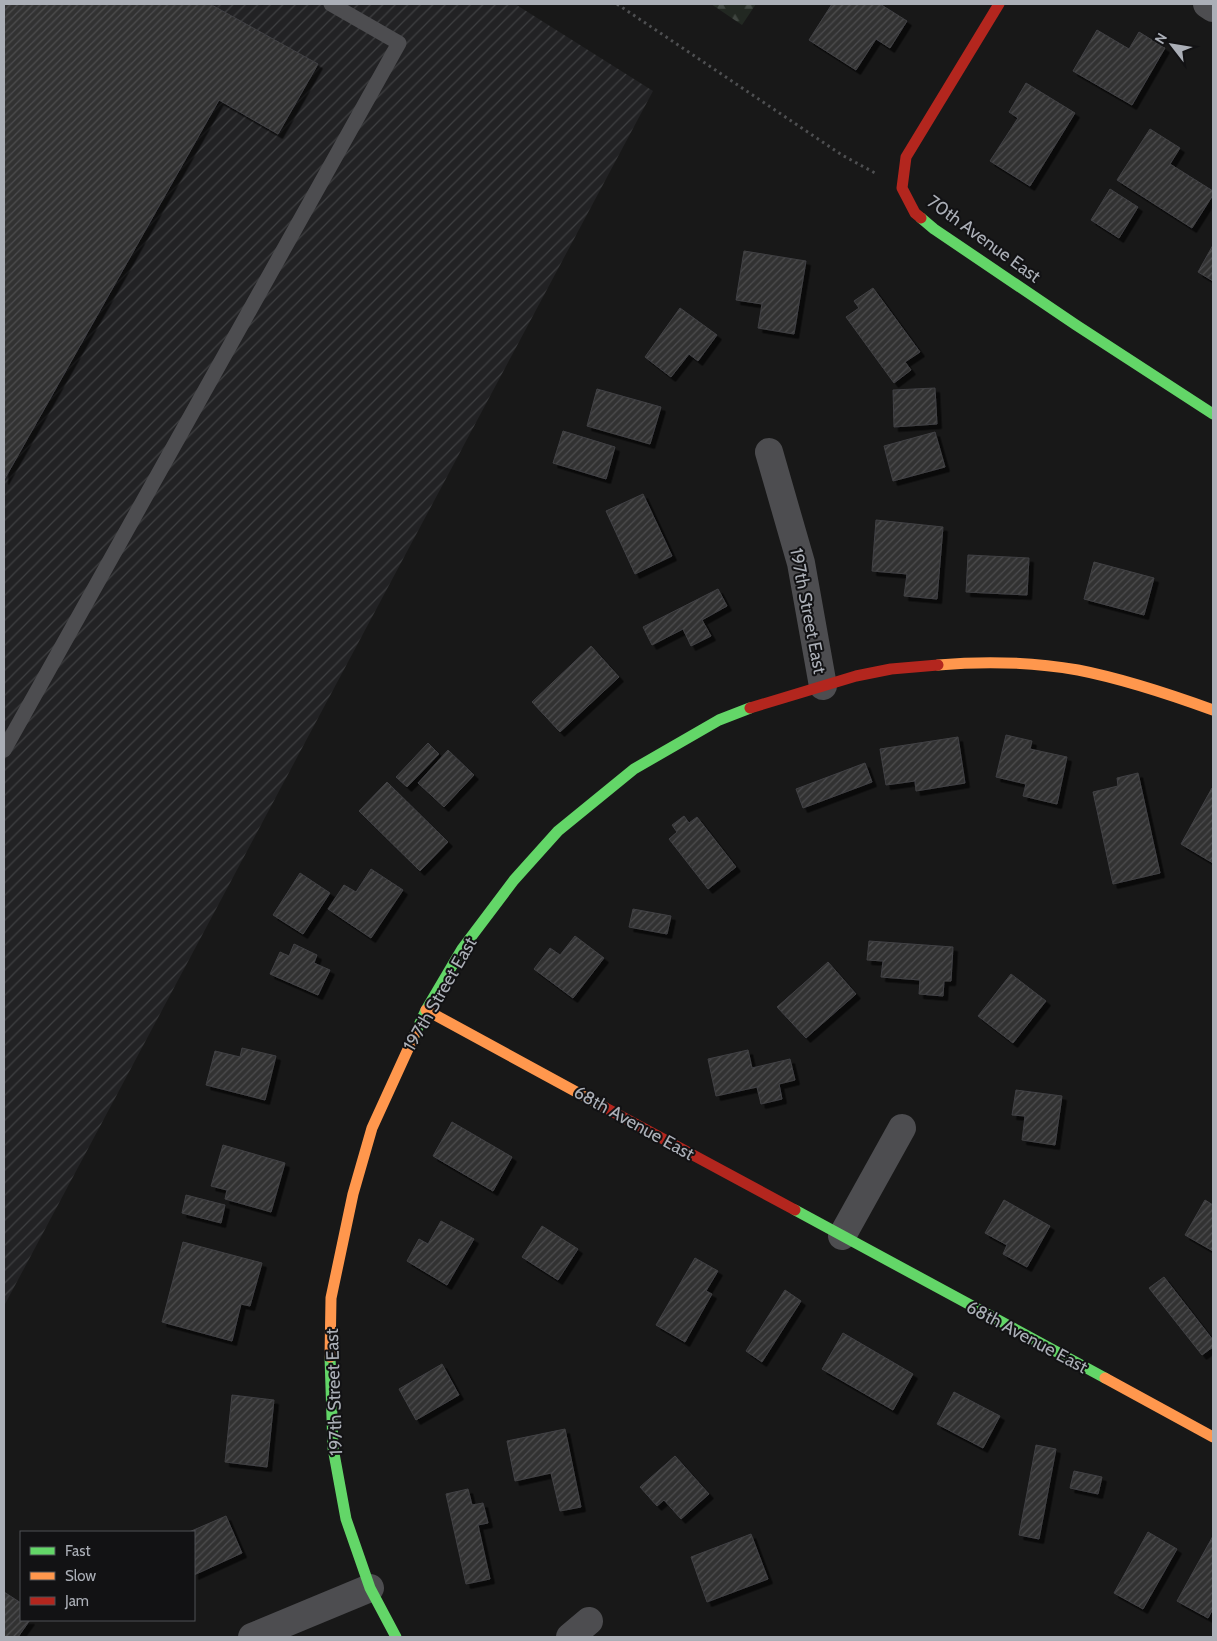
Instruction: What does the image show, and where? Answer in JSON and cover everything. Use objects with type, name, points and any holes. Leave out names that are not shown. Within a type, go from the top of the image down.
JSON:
[{"type":"street","points":[[902,188],[906,157],[999,4]]},
{"type":"street","points":[[1207,4],[1213,8]]},
{"type":"street","name":"70th Avenue East","points":[[902,188],[915,214],[934,228],[1076,325],[1213,414]]},
{"type":"street","name":"197th Street East","points":[[396,1637],[370,1588],[346,1519],[333,1448],[330,1381],[331,1298],[353,1194],[372,1128],[426,1010],[462,949],[514,880],[558,830],[634,769],[719,720],[762,703],[823,686],[801,563],[769,452]]},
{"type":"street","points":[[823,686],[856,676],[890,669],[977,662],[996,663],[1078,670],[1159,690],[1213,710]]},
{"type":"street","name":"68th Avenue East","points":[[426,1010],[1213,1437]]},
{"type":"street","points":[[842,1236],[902,1128]]},
{"type":"street","points":[[252,1637],[370,1588]]},
{"type":"lane","points":[[4,750],[399,43],[331,4]]},
{"type":"path","points":[[617,4],[842,155],[902,188]]},
{"type":"shaded area","points":[[4,4],[515,4],[653,91],[4,1306]]},
{"type":"green space","points":[[711,4],[756,4],[742,25]]},
{"type":"building","points":[[4,4],[210,4],[318,64],[278,134],[219,100],[4,480]]},
{"type":"building","points":[[832,4],[880,4],[907,21],[890,48],[876,39],[856,70],[809,40]]},
{"type":"building","points":[[1097,30],[1129,49],[1139,32],[1165,48],[1132,105],[1073,71]]},
{"type":"building","points":[[1026,83],[1075,113],[1030,186],[990,161],[1018,118],[1009,112]]},
{"type":"building","points":[[1150,129],[1180,148],[1170,164],[1213,191],[1213,195],[1192,228],[1117,180]]},
{"type":"building","points":[[1110,189],[1138,207],[1119,238],[1091,220]]},
{"type":"building","points":[[1213,245],[1213,281],[1198,272]]},
{"type":"building","points":[[744,251],[806,261],[794,334],[758,328],[762,304],[736,300]]},
{"type":"building","points":[[873,288],[920,352],[905,362],[911,370],[894,383],[846,317],[859,308],[854,301]]},
{"type":"building","points":[[680,308],[717,335],[698,361],[689,354],[671,377],[645,357]]},
{"type":"building","points":[[935,388],[937,424],[894,427],[893,390]]},
{"type":"building","points":[[597,389],[661,407],[650,444],[587,426]]},
{"type":"building","points":[[563,431],[615,447],[606,479],[553,463]]},
{"type":"building","points":[[935,432],[945,467],[893,481],[884,446]]},
{"type":"building","points":[[643,494],[672,556],[635,574],[606,511]]},
{"type":"building","points":[[876,520],[943,527],[937,599],[904,596],[907,574],[872,571]]},
{"type":"building","points":[[968,555],[1029,558],[1027,595],[966,592]]},
{"type":"building","points":[[1094,562],[1154,578],[1144,615],[1084,599]]},
{"type":"building","points":[[718,589],[727,606],[702,620],[711,636],[691,646],[683,629],[652,645],[643,627]]},
{"type":"building","points":[[591,646],[619,677],[560,732],[532,702]]},
{"type":"building","points":[[1006,735],[1032,741],[1030,749],[1067,757],[1057,804],[1023,796],[1026,784],[996,777]]},
{"type":"building","points":[[958,737],[965,783],[916,791],[915,781],[886,785],[880,749]]},
{"type":"building","points":[[428,743],[439,754],[407,787],[396,777]]},
{"type":"building","points":[[448,750],[474,775],[444,807],[418,783]]},
{"type":"building","points":[[865,763],[872,782],[803,808],[796,789]]},
{"type":"building","points":[[1138,773],[1160,873],[1113,884],[1093,792],[1118,786],[1117,778]]},
{"type":"building","points":[[387,782],[448,842],[420,871],[359,811]]},
{"type":"building","points":[[1213,789],[1213,863],[1181,844]]},
{"type":"building","points":[[684,816],[689,823],[697,817],[736,867],[708,889],[669,839],[677,832],[672,825]]},
{"type":"building","points":[[371,869],[403,890],[371,938],[328,909],[344,885],[356,892]]},
{"type":"building","points":[[300,873],[330,893],[303,934],[273,915]]},
{"type":"building","points":[[633,909],[671,916],[667,934],[629,927]]},
{"type":"building","points":[[575,936],[604,958],[573,998],[534,969],[550,948],[560,955]]},
{"type":"building","points":[[869,941],[953,947],[951,981],[944,981],[943,996],[919,994],[920,980],[881,977],[883,961],[867,960]]},
{"type":"building","points":[[294,944],[317,955],[314,963],[330,970],[318,995],[270,974],[280,952],[289,956]]},
{"type":"building","points":[[828,962],[856,994],[806,1038],[777,1007]]},
{"type":"building","points":[[1011,974],[1046,1001],[1013,1043],[978,1016]]},
{"type":"building","points":[[242,1048],[276,1056],[265,1100],[206,1085],[215,1051],[240,1057]]},
{"type":"building","points":[[748,1050],[752,1068],[790,1059],[795,1080],[779,1084],[782,1099],[761,1104],[757,1087],[716,1096],[708,1059]]},
{"type":"building","points":[[1016,1090],[1062,1096],[1055,1145],[1022,1140],[1025,1116],[1012,1115]]},
{"type":"building","points":[[452,1122],[512,1157],[493,1191],[433,1156]]},
{"type":"building","points":[[223,1145],[285,1163],[271,1212],[225,1199],[227,1190],[211,1186]]},
{"type":"building","points":[[186,1195],[225,1205],[221,1223],[182,1213]]},
{"type":"building","points":[[1004,1200],[1050,1226],[1027,1267],[1003,1254],[1007,1245],[985,1233]]},
{"type":"building","points":[[1205,1200],[1213,1205],[1213,1251],[1185,1235]]},
{"type":"building","points":[[441,1221],[474,1239],[447,1285],[407,1261],[419,1239],[428,1244]]},
{"type":"building","points":[[542,1226],[578,1249],[558,1280],[522,1257]]},
{"type":"building","points":[[183,1242],[262,1263],[250,1306],[241,1304],[232,1341],[162,1322]]},
{"type":"building","points":[[695,1258],[718,1271],[706,1291],[712,1294],[685,1342],[656,1325]]},
{"type":"building","points":[[1164,1277],[1213,1340],[1213,1347],[1202,1355],[1149,1288]]},
{"type":"building","points":[[785,1290],[801,1301],[762,1362],[746,1351]]},
{"type":"building","points":[[843,1333],[913,1374],[893,1410],[822,1369]]},
{"type":"building","points":[[442,1364],[459,1395],[416,1420],[399,1389]]},
{"type":"building","points":[[954,1392],[1000,1416],[983,1448],[937,1424]]},
{"type":"building","points":[[232,1395],[274,1400],[267,1467],[225,1462]]},
{"type":"building","points":[[565,1429],[581,1507],[560,1511],[551,1473],[515,1481],[507,1441]]},
{"type":"building","points":[[1036,1445],[1056,1449],[1039,1539],[1019,1535]]},
{"type":"building","points":[[675,1456],[709,1494],[681,1519],[664,1500],[657,1506],[640,1487]]},
{"type":"building","points":[[1074,1471],[1102,1477],[1098,1494],[1070,1488]]},
{"type":"building","points":[[468,1489],[472,1505],[483,1503],[488,1523],[478,1525],[490,1579],[466,1584],[446,1494]]},
{"type":"building","points":[[226,1516],[242,1553],[195,1575],[195,1531],[191,1531]]},
{"type":"building","points":[[1148,1532],[1177,1549],[1143,1609],[1114,1593]]},
{"type":"building","points":[[751,1534],[768,1579],[707,1602],[691,1557]]},
{"type":"building","points":[[1213,1536],[1213,1609],[1208,1618],[1177,1601]]},
{"type":"building","points":[[4,1592],[20,1602],[20,1621],[29,1621],[18,1637],[4,1637]]},
{"type":"traffic: fast","points":[[921,218],[934,229],[1076,325],[1213,414]]},
{"type":"traffic: fast","points":[[414,1036],[426,1010],[462,949],[514,880],[558,831],[634,769],[719,720],[750,708]]},
{"type":"traffic: fast","points":[[795,1210],[1105,1378]]},
{"type":"traffic: fast","points":[[330,1357],[333,1448],[346,1519],[370,1588],[396,1637]]},
{"type":"traffic: slow","points":[[938,665],[1008,663],[1078,670],[1146,687],[1213,710]]},
{"type":"traffic: slow","points":[[426,1010],[604,1107]]},
{"type":"traffic: slow","points":[[330,1357],[331,1298],[353,1194],[372,1128],[414,1036]]},
{"type":"traffic: slow","points":[[1105,1378],[1213,1437]]},
{"type":"traffic: jam","points":[[921,218],[915,213],[902,188],[906,157],[999,4]]},
{"type":"traffic: jam","points":[[750,708],[856,676],[891,669],[938,665]]},
{"type":"traffic: jam","points":[[604,1107],[795,1210]]}]
